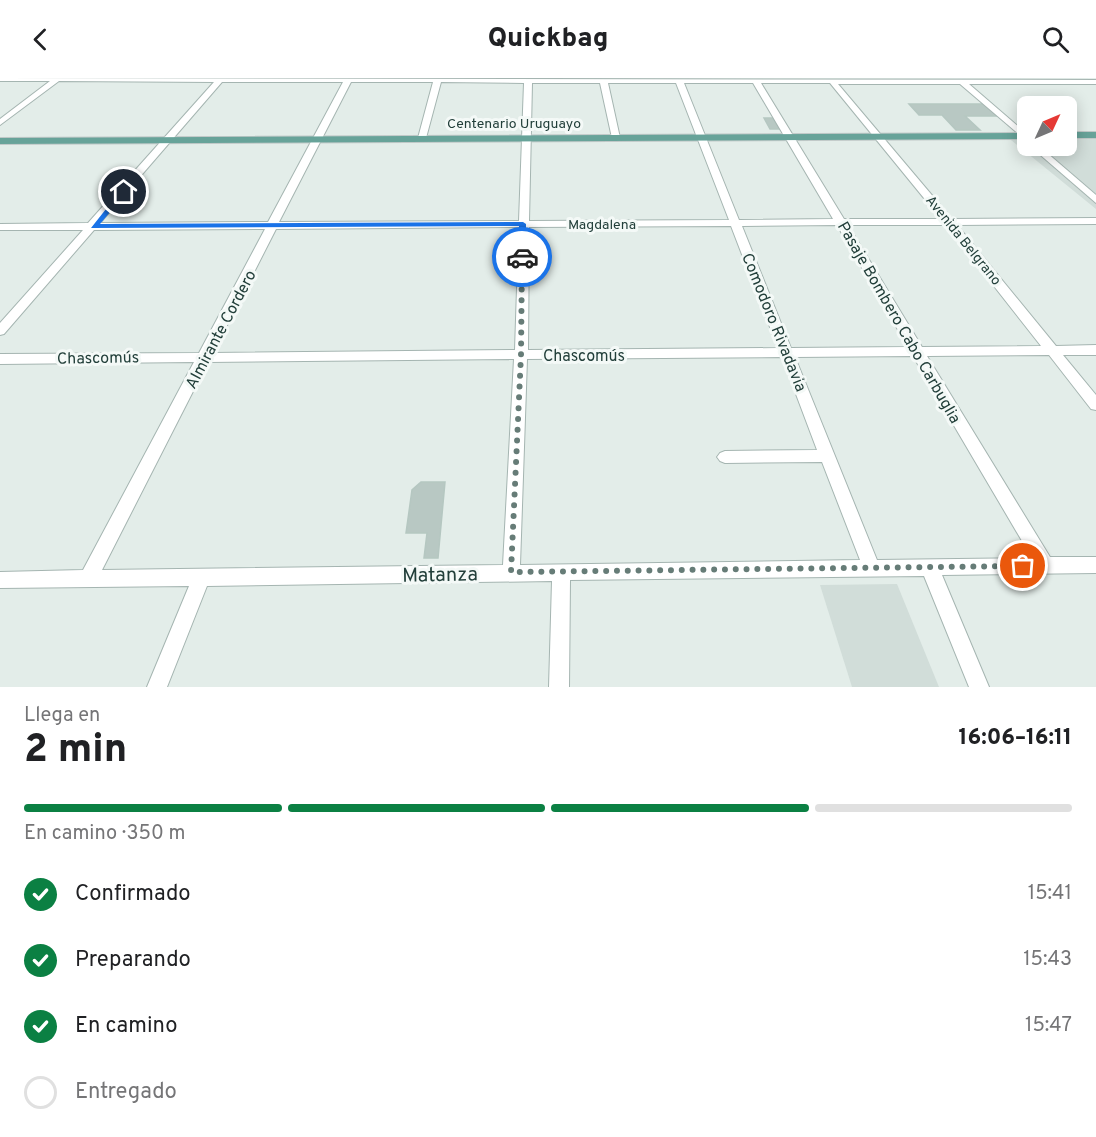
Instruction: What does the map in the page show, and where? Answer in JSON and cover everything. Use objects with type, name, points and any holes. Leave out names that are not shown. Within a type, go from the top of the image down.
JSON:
[{"type":"main road","points":[[1077,135],[1096,135]]},
{"type":"main road","name":"Centenario Uruguayo","points":[[0,141],[790,136],[1017,137]]},
{"type":"street","points":[[0,79],[830,79],[1096,82]]},
{"type":"street","points":[[0,123],[58,79]]},
{"type":"street","points":[[0,331],[94,227],[220,79]]},
{"type":"street","name":"Almirante Cordero","points":[[88,579],[274,226],[348,79]]},
{"type":"street","points":[[423,138],[438,79]]},
{"type":"street","points":[[511,572],[521,355],[528,79]]},
{"type":"street","points":[[603,79],[616,138]]},
{"type":"street","name":"Comodoro Rivadavia","points":[[679,79],[871,567]]},
{"type":"street","name":"Avenida Belgrano","points":[[830,79],[1096,405]]},
{"type":"street","name":"Pasaje Bombero Cabo Carbuglia","points":[[755,80],[1046,566]]},
{"type":"street","points":[[959,80],[1017,129]]},
{"type":"street","points":[[1045,156],[1096,200]]},
{"type":"street","name":"Magdalena","points":[[0,227],[1096,221]]},
{"type":"street","name":"Chascomús","points":[[0,358],[1096,350]]},
{"type":"street","points":[[725,457],[829,456]]},
{"type":"street","name":"Matanza","points":[[0,580],[1096,565]]},
{"type":"street","points":[[930,568],[979,687]]},
{"type":"street","points":[[559,687],[561,573]]},
{"type":"street","points":[[157,687],[201,579]]},
{"type":"shaded area","points":[[1006,136],[1017,137],[1017,145]]},
{"type":"shaded area","points":[[1077,138],[1096,138],[1096,209],[1031,156],[1077,156]]},
{"type":"shaded area","points":[[897,584],[939,687],[852,687],[820,585]]},
{"type":"building","points":[[909,104],[985,104],[999,116],[965,116],[980,130],[956,130],[942,115],[919,115]]},
{"type":"building","points":[[764,118],[773,118],[779,129],[770,129]]},
{"type":"building","points":[[421,482],[445,482],[438,558],[424,558],[427,533],[406,533],[412,490]]},
{"type":"way so far","points":[[522,257],[521,355],[511,572],[1023,566]]},
{"type":"route","points":[[124,192],[94,227],[523,224],[522,257]]}]
